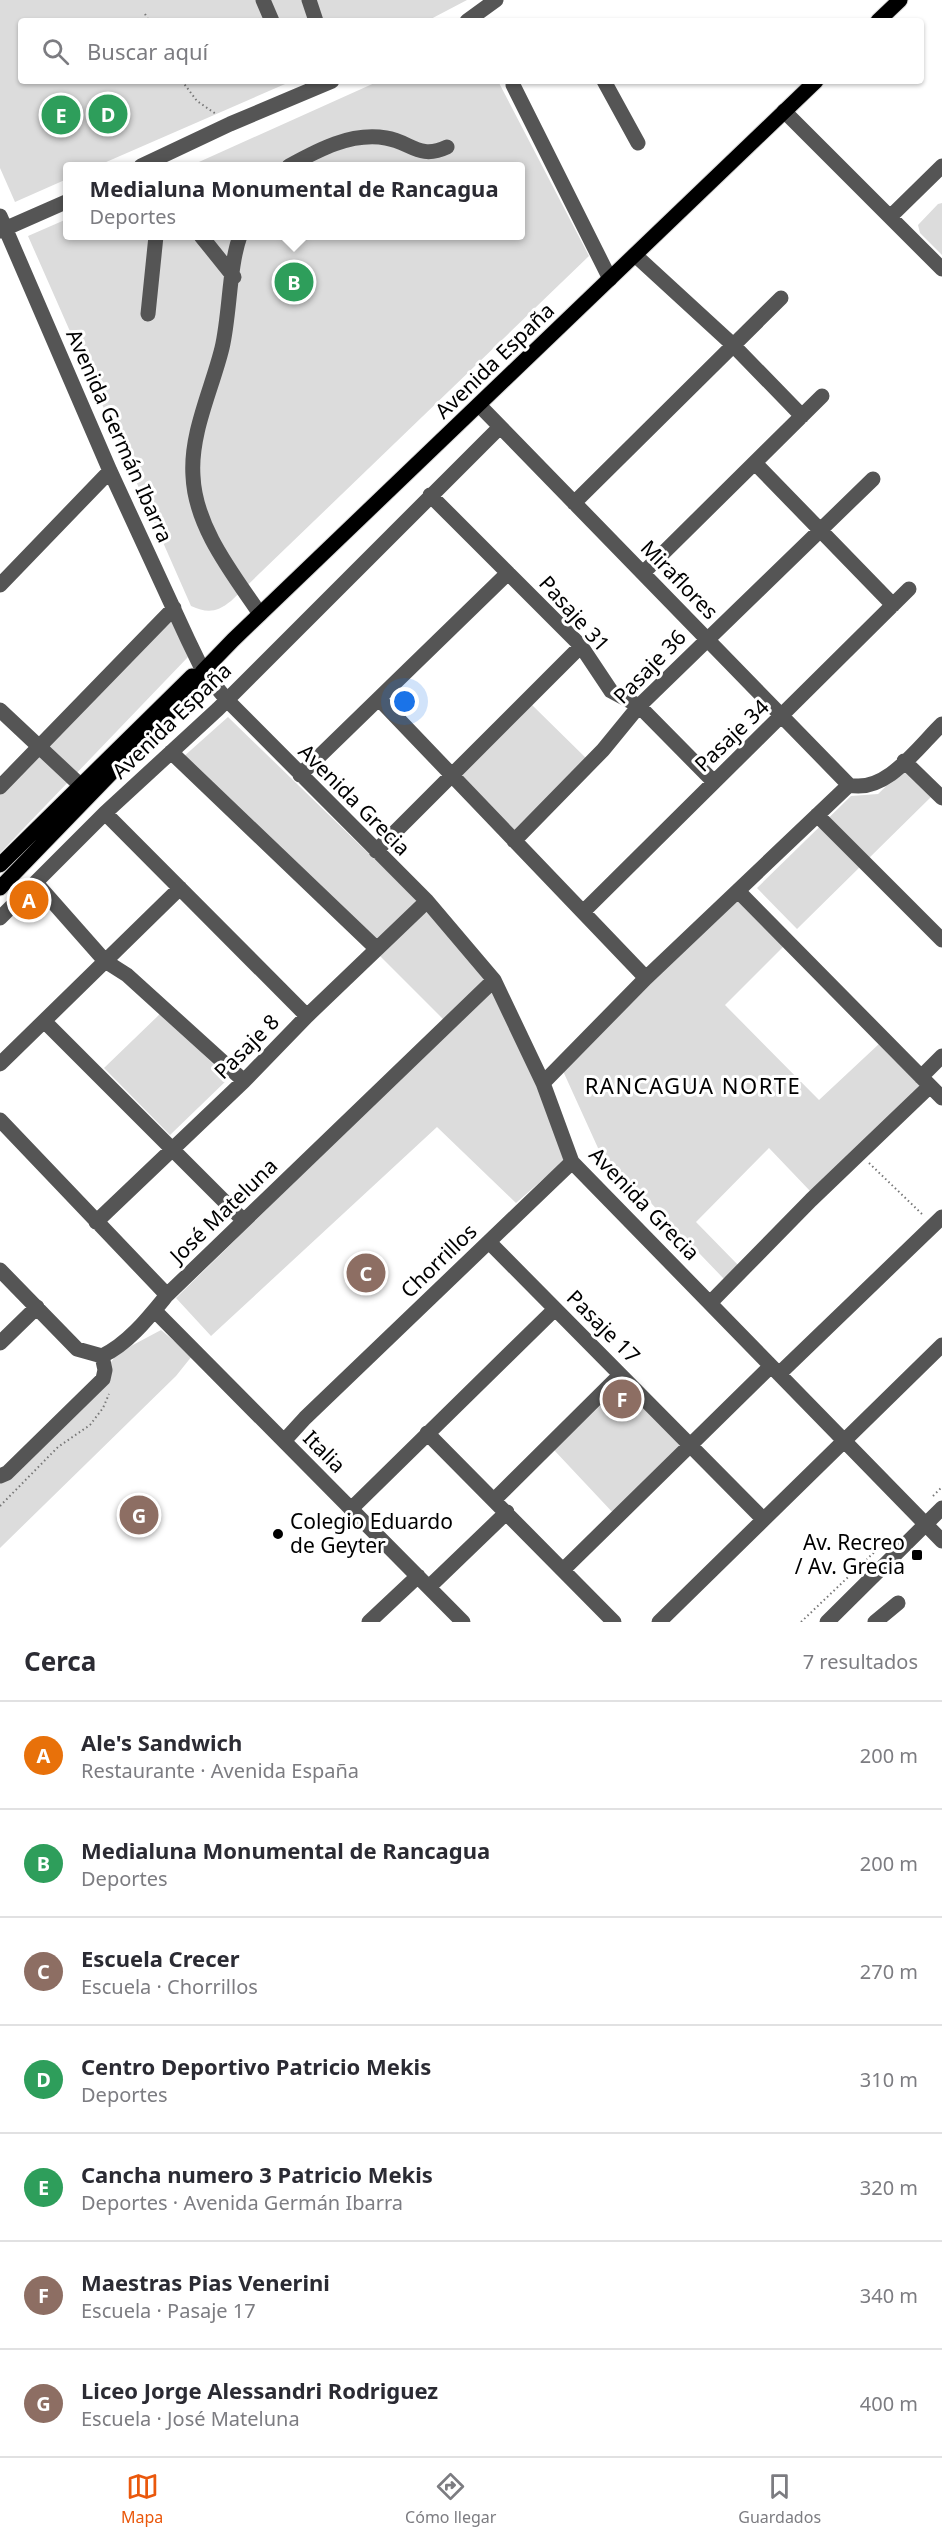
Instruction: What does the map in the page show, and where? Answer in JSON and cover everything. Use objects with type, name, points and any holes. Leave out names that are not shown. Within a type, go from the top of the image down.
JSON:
[{"type":"main road","points":[[881,18],[900,0]]},
{"type":"main road","name":"Avenida España","points":[[0,888],[182,700],[203,671],[260,614],[813,84]]},
{"type":"main road","name":"Avenida España","points":[[0,865],[177,689],[203,671]]},
{"type":"street","points":[[263,0],[271,18]]},
{"type":"street","points":[[309,0],[315,18]]},
{"type":"street","points":[[471,18],[496,0]]},
{"type":"street","points":[[149,162],[301,87],[316,84]]},
{"type":"street","points":[[513,84],[543,149],[610,279]]},
{"type":"street","points":[[606,84],[638,143]]},
{"type":"street","points":[[784,111],[942,269]]},
{"type":"street","points":[[297,162],[330,145],[365,136],[388,138],[426,153],[447,147]]},
{"type":"street","points":[[890,217],[939,175]]},
{"type":"street","points":[[2,225],[63,203]]},
{"type":"street","name":"Avenida Germán Ibarra","points":[[2,225],[110,471],[203,671]]},
{"type":"street","points":[[148,314],[156,240]]},
{"type":"street","points":[[204,240],[234,277]]},
{"type":"street","points":[[239,240],[222,347],[200,424],[193,477],[204,520],[216,546],[260,614]]},
{"type":"street","points":[[635,255],[732,344],[802,416]]},
{"type":"street","points":[[574,503],[781,298]]},
{"type":"street","points":[[643,573],[822,396]]},
{"type":"street","name":"Miraflores","points":[[479,405],[849,785]]},
{"type":"street","name":"Avenida España","points":[[0,918],[105,813],[226,700],[500,427]]},
{"type":"street","points":[[754,463],[892,605]]},
{"type":"street","points":[[0,585],[110,471]]},
{"type":"street","name":"Pasaje 36","points":[[514,841],[603,750],[639,706],[873,479]]},
{"type":"street","name":"Pasaje 31","points":[[430,495],[581,646],[611,691],[639,706],[714,782]]},
{"type":"street","points":[[300,775],[508,573]]},
{"type":"street","name":"Pasaje 34","points":[[583,912],[909,589]]},
{"type":"street","points":[[0,787],[174,608]]},
{"type":"street","points":[[376,851],[451,773],[581,646]]},
{"type":"street","name":"Avenida Grecia","points":[[203,671],[226,700],[427,901],[494,980],[543,1083],[572,1162],[942,1541]]},
{"type":"street","points":[[379,699],[646,978]]},
{"type":"street","points":[[0,710],[80,785]]},
{"type":"street","points":[[543,1083],[646,978],[849,785],[861,787],[875,784],[904,761],[942,724]]},
{"type":"street","points":[[171,752],[377,949]]},
{"type":"street","points":[[904,761],[942,798]]},
{"type":"street","points":[[105,813],[307,1016]]},
{"type":"street","points":[[817,815],[942,940]]},
{"type":"street","points":[[36,884],[105,961],[127,975],[244,1081]]},
{"type":"street","points":[[0,1064],[180,888]]},
{"type":"street","points":[[738,891],[942,1098]]},
{"type":"street","name":"Pasaje 8","points":[[96,1221],[244,1081],[307,1016],[427,901]]},
{"type":"street","name":"José Mateluna","points":[[102,1356],[122,1343],[155,1311],[166,1295],[494,980]]},
{"type":"street","points":[[44,1022],[174,1148],[244,1221]]},
{"type":"street","points":[[710,1303],[860,1154],[926,1082],[942,1056]]},
{"type":"street","points":[[0,1120],[166,1295]]},
{"type":"street","name":"Chorrillos","points":[[284,1442],[305,1418],[572,1162]]},
{"type":"street","points":[[563,1570],[690,1445],[938,1221]]},
{"type":"street","name":"Pasaje 17","points":[[489,1242],[764,1519]]},
{"type":"street","points":[[0,1270],[77,1349],[102,1356],[105,1370],[103,1379],[7,1473],[0,1476]]},
{"type":"street","points":[[0,1343],[37,1307]]},
{"type":"street","points":[[351,1509],[555,1309]]},
{"type":"street","name":"Italia","points":[[155,1311],[463,1622]]},
{"type":"street","points":[[660,1622],[942,1345]]},
{"type":"street","points":[[494,1500],[620,1375]]},
{"type":"street","points":[[428,1433],[614,1622]]},
{"type":"street","points":[[827,1622],[920,1519],[942,1508]]},
{"type":"street","points":[[369,1622],[507,1512]]},
{"type":"street","points":[[875,1622],[898,1603]]},
{"type":"path","points":[[145,14],[147,18]]},
{"type":"path","points":[[184,84],[197,101],[230,124]]},
{"type":"path","points":[[860,1154],[938,1221]]},
{"type":"path","points":[[0,1506],[58,1447],[90,1425],[108,1400],[109,1393],[103,1379]]},
{"type":"path","points":[[920,1519],[942,1487]]},
{"type":"path","points":[[801,1622],[890,1537]]},
{"type":"shaded area","points":[[0,0],[467,0],[433,18],[18,18],[18,84],[285,84],[106,162],[63,162],[63,181],[15,202],[0,168]]},
{"type":"shaded area","points":[[372,84],[500,84],[589,256],[231,601],[221,608],[207,611],[191,606],[28,236],[63,221],[63,240],[525,240],[525,162],[199,162]]},
{"type":"shaded area","points":[[942,203],[942,255],[920,233],[918,225],[938,204]]},
{"type":"shaded area","points":[[169,608],[188,657],[0,853],[0,779]]},
{"type":"shaded area","points":[[530,703],[590,762],[516,836],[457,774]]},
{"type":"shaded area","points":[[228,717],[429,912],[488,980],[540,1084],[566,1159],[516,1203],[437,1127],[211,1336],[176,1298],[452,1028],[182,758]]},
{"type":"shaded area","points":[[905,768],[932,796],[797,929],[757,888],[851,796],[878,794]]},
{"type":"shaded area","points":[[738,899],[784,946],[725,1005],[819,1100],[880,1043],[922,1086],[811,1192],[769,1148],[696,1222],[738,1265],[724,1279],[598,1148],[563,1071],[650,982]]},
{"type":"shaded area","points":[[162,1012],[228,1079],[170,1135],[104,1068]]},
{"type":"shaded area","points":[[161,1330],[192,1356],[176,1376],[0,1548],[0,1477],[105,1370],[118,1353]]},
{"type":"shaded area","points":[[624,1383],[686,1447],[615,1515],[554,1450]]},
{"type":"place","name":"Centro Deportivo Patricio Mekis","points":[[108,114]]},
{"type":"place","name":"Cancha numero 3 Patricio Mekis","points":[[61,115]]},
{"type":"place","name":"Medialuna Monumental de Rancagua","points":[[294,282]]},
{"type":"place","name":"Ale's Sandwich","points":[[29,900]]},
{"type":"place","name":"Escuela Crecer","points":[[366,1273]]},
{"type":"place","name":"Maestras Pias Venerini","points":[[622,1399]]},
{"type":"place","name":"Liceo Jorge Alessandri Rodriguez","points":[[139,1515]]},
{"type":"place","name":"Colegio Eduardo de Geyter","points":[[278,1534]]},
{"type":"place","name":"Av. Recreo / Av. Grecia","points":[[917,1555]]},
{"type":"district","name":"RANCAGUA NORTE","points":[[693,1086]]}]
